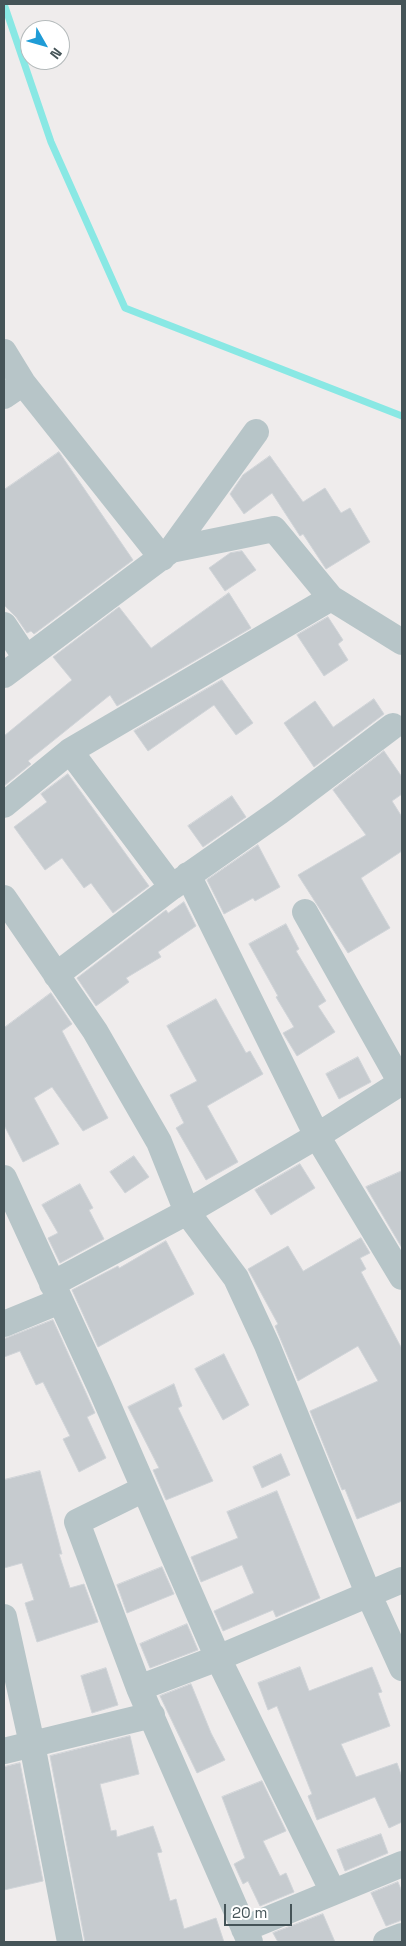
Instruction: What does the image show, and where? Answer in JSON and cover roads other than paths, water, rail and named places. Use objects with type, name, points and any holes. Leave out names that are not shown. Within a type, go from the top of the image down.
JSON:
[{"type":"street","points":[[4,352],[14,390],[166,554]]},
{"type":"street","points":[[4,675],[166,554],[256,432]]},
{"type":"street","points":[[166,554],[272,528],[331,598],[402,642]]},
{"type":"street","points":[[4,806],[70,751],[331,598]]},
{"type":"street","points":[[4,624],[26,658]]},
{"type":"street","points":[[56,975],[180,881],[279,812],[393,726]]},
{"type":"street","points":[[70,751],[180,881],[317,1136],[402,1277]]},
{"type":"street","points":[[4,898],[95,1031],[159,1142],[187,1212],[236,1278],[266,1345],[368,1593],[402,1668]]},
{"type":"street","points":[[4,1324],[187,1212],[317,1136],[402,1082],[305,912]]},
{"type":"street","points":[[4,1178],[218,1658],[333,1892]]},
{"type":"street","points":[[144,1489],[76,1522],[139,1688],[247,1936],[333,1892],[402,1864]]},
{"type":"street","points":[[139,1688],[218,1658],[402,1580]]},
{"type":"street","points":[[4,1617],[32,1744],[70,1942]]},
{"type":"street","points":[[4,1751],[152,1716]]},
{"type":"street","points":[[386,1942],[402,1936]]},
{"type":"waterway","points":[[4,4],[51,142],[125,308],[402,416]]}]
